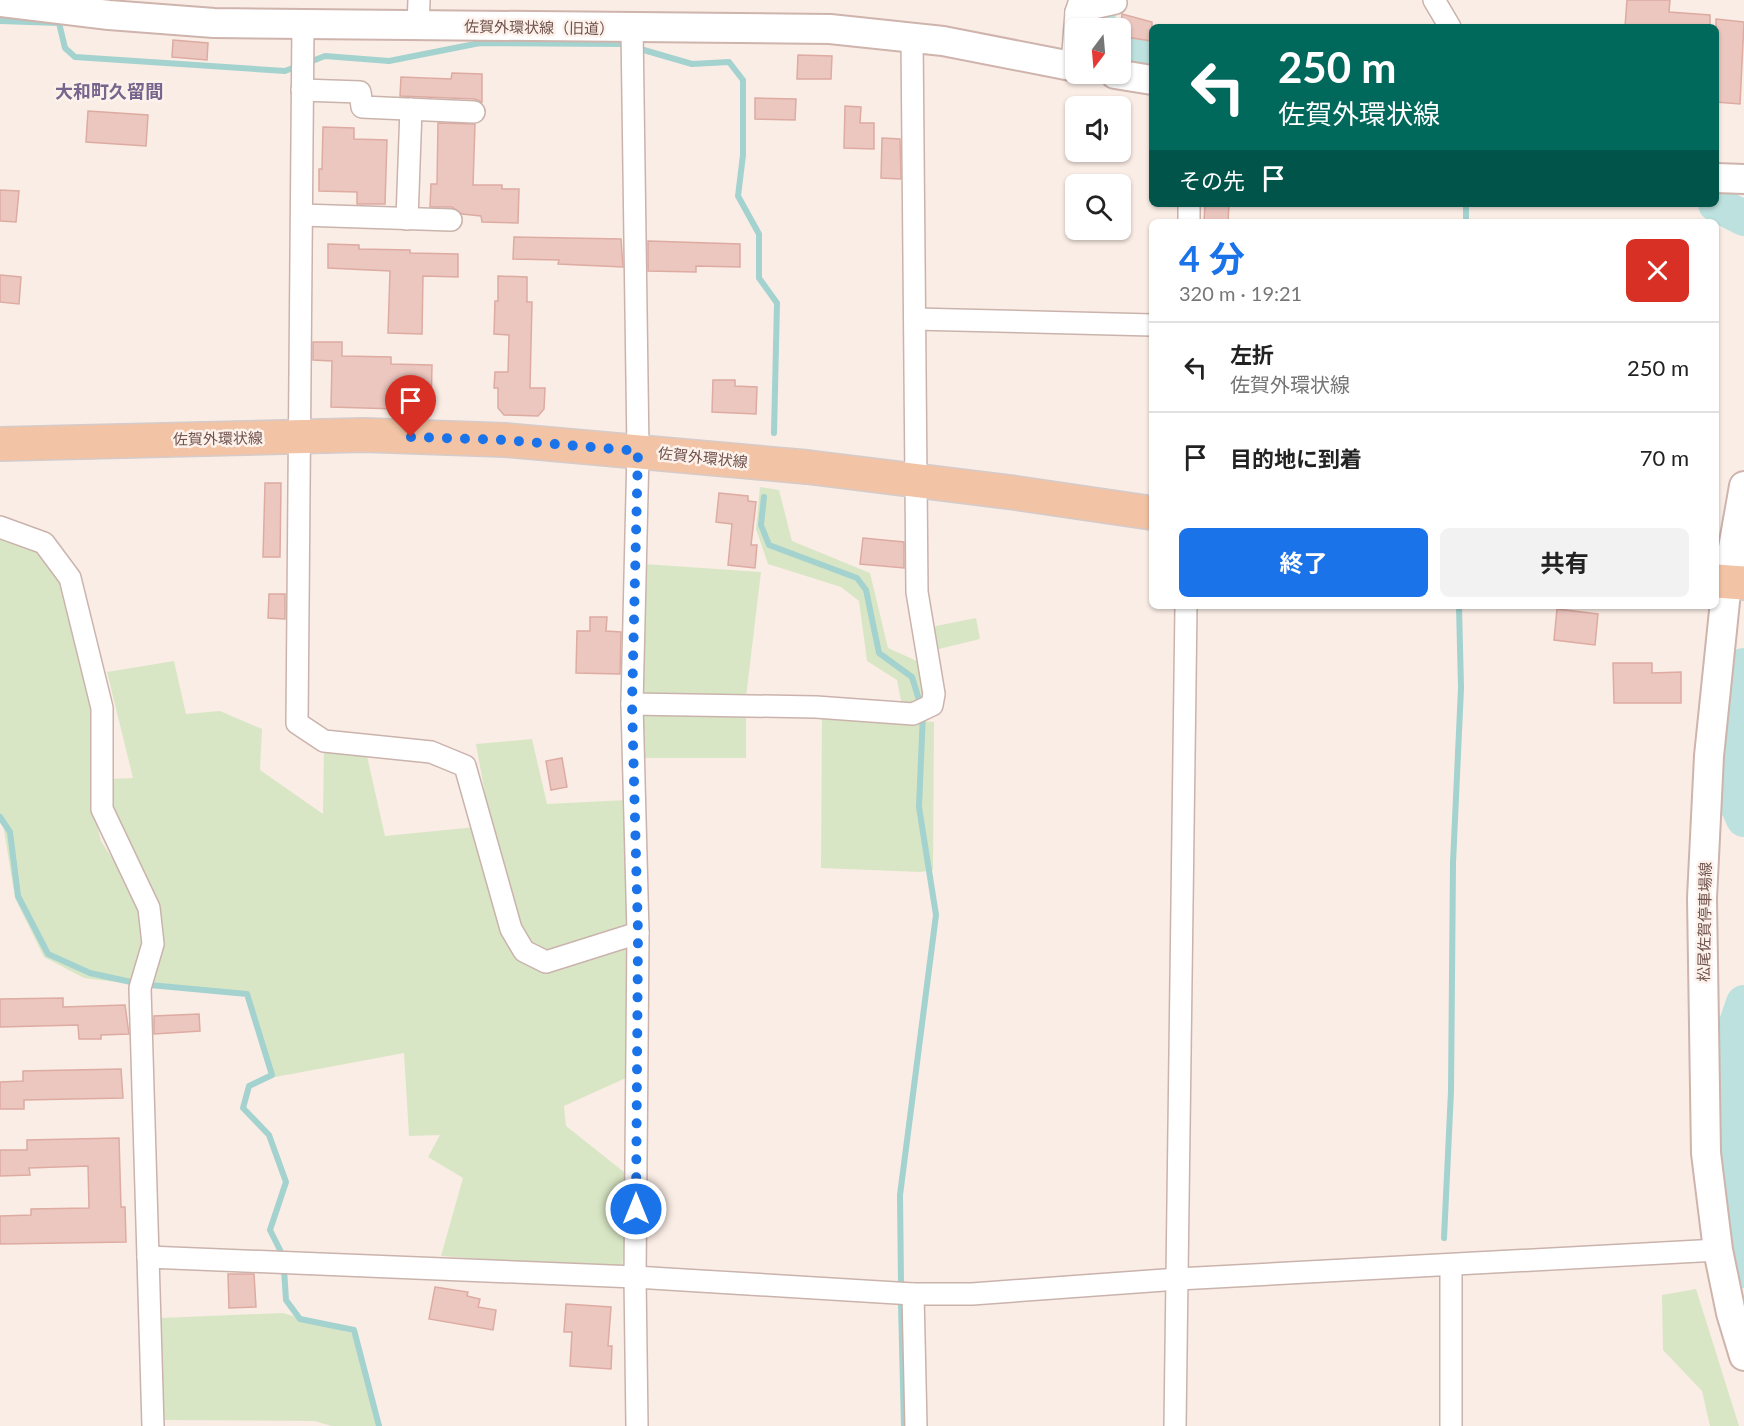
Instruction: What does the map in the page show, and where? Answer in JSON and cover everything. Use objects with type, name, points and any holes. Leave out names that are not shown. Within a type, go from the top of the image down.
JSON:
[{"type":"main road","name":"佐賀外環状線","points":[[0,444],[364,435],[505,440],[638,451],[916,480],[1149,513]]},
{"type":"street","points":[[1434,0],[1448,24]]},
{"type":"street","name":"佐賀外環状線（旧道）","points":[[9,2],[109,15],[214,23],[303,36],[419,13],[632,28],[830,29],[912,37],[1065,64]]},
{"type":"street","points":[[1078,6],[1116,3]]},
{"type":"street","points":[[632,28],[638,451],[632,704],[638,933],[635,1277],[637,1426]]},
{"type":"street","points":[[303,36],[297,723],[324,741],[430,752],[465,766],[511,929],[524,951],[546,962],[638,933]]},
{"type":"street","points":[[632,704],[816,707],[912,714],[932,705],[934,694],[917,592],[912,37]]},
{"type":"street","points":[[1131,77],[1149,80]]},
{"type":"street","points":[[303,84],[360,92],[362,107],[474,112]]},
{"type":"street","points":[[407,219],[411,110]]},
{"type":"street","points":[[1719,178],[1744,179]]},
{"type":"street","points":[[302,215],[451,220]]},
{"type":"street","points":[[915,319],[1149,325]]},
{"type":"street","name":"松尾佐賀停車場線","points":[[1744,486],[1729,582],[1709,756],[1702,898],[1706,1153],[1718,1250],[1731,1313],[1744,1356]]},
{"type":"street","points":[[0,527],[44,543],[70,578],[102,708],[102,809],[149,908],[153,944],[140,988],[153,1426]]},
{"type":"street","points":[[1176,1426],[1186,609]]},
{"type":"street","points":[[148,1257],[635,1277],[913,1294],[972,1294],[1178,1279],[1718,1250]]},
{"type":"street","points":[[1450,1426],[1451,1265]]},
{"type":"street","points":[[913,1294],[916,1426]]},
{"type":"green space","points":[[760,487],[779,490],[792,541],[870,573],[888,648],[919,662],[929,697],[902,706],[897,680],[867,661],[859,601],[841,587],[768,564],[756,529]]},
{"type":"green space","points":[[0,535],[40,549],[64,586],[95,711],[95,818],[101,841],[143,907],[148,945],[131,984],[84,978],[44,957],[15,898],[3,824],[0,821]]},
{"type":"green space","points":[[644,564],[761,572],[746,697],[642,696]]},
{"type":"green space","points":[[976,618],[980,639],[935,650],[931,627]]},
{"type":"green space","points":[[174,661],[186,714],[220,711],[262,729],[260,770],[323,814],[324,747],[367,756],[385,836],[476,827],[511,939],[476,744],[532,739],[547,804],[627,800],[628,1077],[564,1106],[566,1126],[629,1176],[622,1269],[441,1256],[463,1178],[428,1157],[440,1135],[409,1136],[404,1053],[270,1078],[248,993],[151,982],[158,945],[110,805],[110,779],[133,778],[107,672]]},
{"type":"green space","points":[[642,707],[746,711],[746,758],[641,758]]},
{"type":"green space","points":[[822,714],[934,722],[933,870],[921,872],[821,868]]},
{"type":"green space","points":[[1696,1289],[1739,1426],[1710,1426],[1702,1391],[1663,1350],[1662,1295]]},
{"type":"green space","points":[[283,1313],[354,1334],[378,1426],[332,1426],[314,1421],[161,1420],[160,1318]]},
{"type":"building","points":[[1627,0],[1670,0],[1669,12],[1710,15],[1710,24],[1625,24]]},
{"type":"building","points":[[1122,14],[1152,22],[1149,24],[1149,41],[1131,38],[1131,18],[1122,18]]},
{"type":"building","points":[[1716,19],[1744,22],[1740,104],[1719,102],[1719,24],[1716,24]]},
{"type":"building","points":[[173,40],[208,43],[207,60],[172,57]]},
{"type":"building","points":[[798,55],[832,56],[831,79],[797,79]]},
{"type":"building","points":[[452,73],[482,74],[482,102],[475,99],[400,96],[401,77],[451,79]]},
{"type":"building","points":[[755,98],[796,99],[795,120],[755,119]]},
{"type":"building","points":[[845,106],[861,107],[860,123],[874,123],[874,149],[844,148]]},
{"type":"building","points":[[88,111],[148,115],[146,146],[86,142]]},
{"type":"building","points":[[438,123],[475,124],[473,185],[502,185],[502,189],[519,189],[518,223],[482,222],[481,216],[462,214],[452,207],[430,207],[431,184],[437,184]]},
{"type":"building","points":[[323,127],[354,128],[354,139],[387,140],[385,204],[357,204],[357,192],[319,191]]},
{"type":"building","points":[[882,138],[900,139],[901,179],[881,178]]},
{"type":"building","points":[[0,190],[19,191],[16,222],[0,221]]},
{"type":"building","points":[[1205,207],[1229,207],[1228,219],[1204,219]]},
{"type":"building","points":[[514,237],[621,239],[623,267],[558,264],[559,260],[513,259]]},
{"type":"building","points":[[648,241],[740,244],[740,267],[696,266],[696,272],[648,271]]},
{"type":"building","points":[[328,244],[359,245],[359,249],[410,250],[410,253],[458,254],[458,277],[423,276],[422,334],[388,333],[390,271],[328,268]]},
{"type":"building","points":[[0,275],[21,277],[19,304],[0,302]]},
{"type":"building","points":[[498,276],[527,277],[527,302],[532,302],[530,388],[545,388],[544,409],[538,416],[504,415],[498,408],[498,388],[494,388],[495,372],[508,372],[509,335],[494,334]]},
{"type":"building","points":[[313,342],[342,342],[342,356],[391,357],[391,364],[432,365],[431,410],[331,407],[332,361],[313,360]]},
{"type":"building","points":[[713,380],[735,380],[735,386],[757,387],[756,414],[712,412]]},
{"type":"building","points":[[265,483],[281,483],[280,557],[263,557]]},
{"type":"building","points":[[719,493],[748,496],[748,501],[756,502],[751,545],[757,545],[755,568],[728,565],[732,524],[716,522]]},
{"type":"building","points":[[863,538],[904,542],[904,568],[860,564]]},
{"type":"building","points":[[269,594],[285,594],[285,619],[268,618]]},
{"type":"building","points":[[1557,609],[1598,614],[1595,645],[1554,640]]},
{"type":"building","points":[[590,617],[607,617],[606,631],[621,632],[620,674],[576,673],[577,631],[590,631]]},
{"type":"building","points":[[1613,663],[1652,663],[1652,673],[1681,672],[1681,703],[1614,703]]},
{"type":"building","points":[[562,758],[567,787],[551,790],[546,761]]},
{"type":"building","points":[[63,998],[63,1007],[125,1005],[129,1034],[101,1035],[101,1039],[79,1039],[78,1025],[0,1027],[0,999]]},
{"type":"building","points":[[199,1014],[200,1031],[154,1034],[154,1016]]},
{"type":"building","points":[[121,1069],[123,1098],[24,1100],[24,1109],[0,1109],[0,1082],[23,1081],[23,1071]]},
{"type":"building","points":[[119,1138],[121,1207],[125,1207],[126,1242],[0,1244],[0,1216],[31,1215],[31,1209],[89,1208],[88,1166],[29,1168],[30,1175],[0,1176],[0,1150],[27,1150],[27,1140]]},
{"type":"building","points":[[228,1274],[254,1274],[256,1307],[229,1308]]},
{"type":"building","points":[[435,1287],[468,1292],[467,1296],[480,1299],[478,1307],[496,1310],[493,1330],[429,1319]]},
{"type":"building","points":[[566,1304],[611,1307],[608,1346],[612,1346],[611,1369],[570,1366],[572,1332],[564,1332]]},
{"type":"waterway","points":[[1096,18],[1102,0]]},
{"type":"waterway","points":[[0,21],[59,23],[65,48],[75,57],[285,71],[298,66]]},
{"type":"waterway","points":[[307,63],[325,56],[389,61],[480,43],[623,44],[692,64],[729,62],[743,80],[743,155],[738,196],[759,234],[759,278],[777,303],[774,433]]},
{"type":"waterway","points":[[1131,55],[1149,58]]},
{"type":"waterway","points":[[1719,206],[1744,218]]},
{"type":"waterway","points":[[1466,207],[1466,219]]},
{"type":"waterway","points":[[764,497],[761,525],[769,545],[857,578],[866,590],[879,653],[912,677],[923,713],[919,807],[936,915],[900,1195],[901,1283]]},
{"type":"waterway","points":[[1444,1238],[1451,1091],[1453,863],[1461,688],[1459,609]]},
{"type":"waterway","points":[[1744,666],[1732,793],[1744,819]]},
{"type":"waterway","points":[[0,817],[10,832],[18,896],[48,954],[90,973],[131,982]]},
{"type":"waterway","points":[[150,985],[247,994],[272,1075],[249,1086],[243,1108],[269,1135],[286,1182],[270,1230],[280,1250]]},
{"type":"waterway","points":[[1744,1003],[1730,1043],[1736,1212],[1744,1270]]},
{"type":"waterway","points":[[284,1269],[286,1300],[300,1319],[354,1330],[379,1426]]},
{"type":"waterway","points":[[901,1304],[904,1426]]},
{"type":"district","name":"大和町久留間","points":[[109,91]]},
{"type":"route","points":[[411,437],[505,440],[638,451],[632,704],[638,933],[636,1209]]}]
